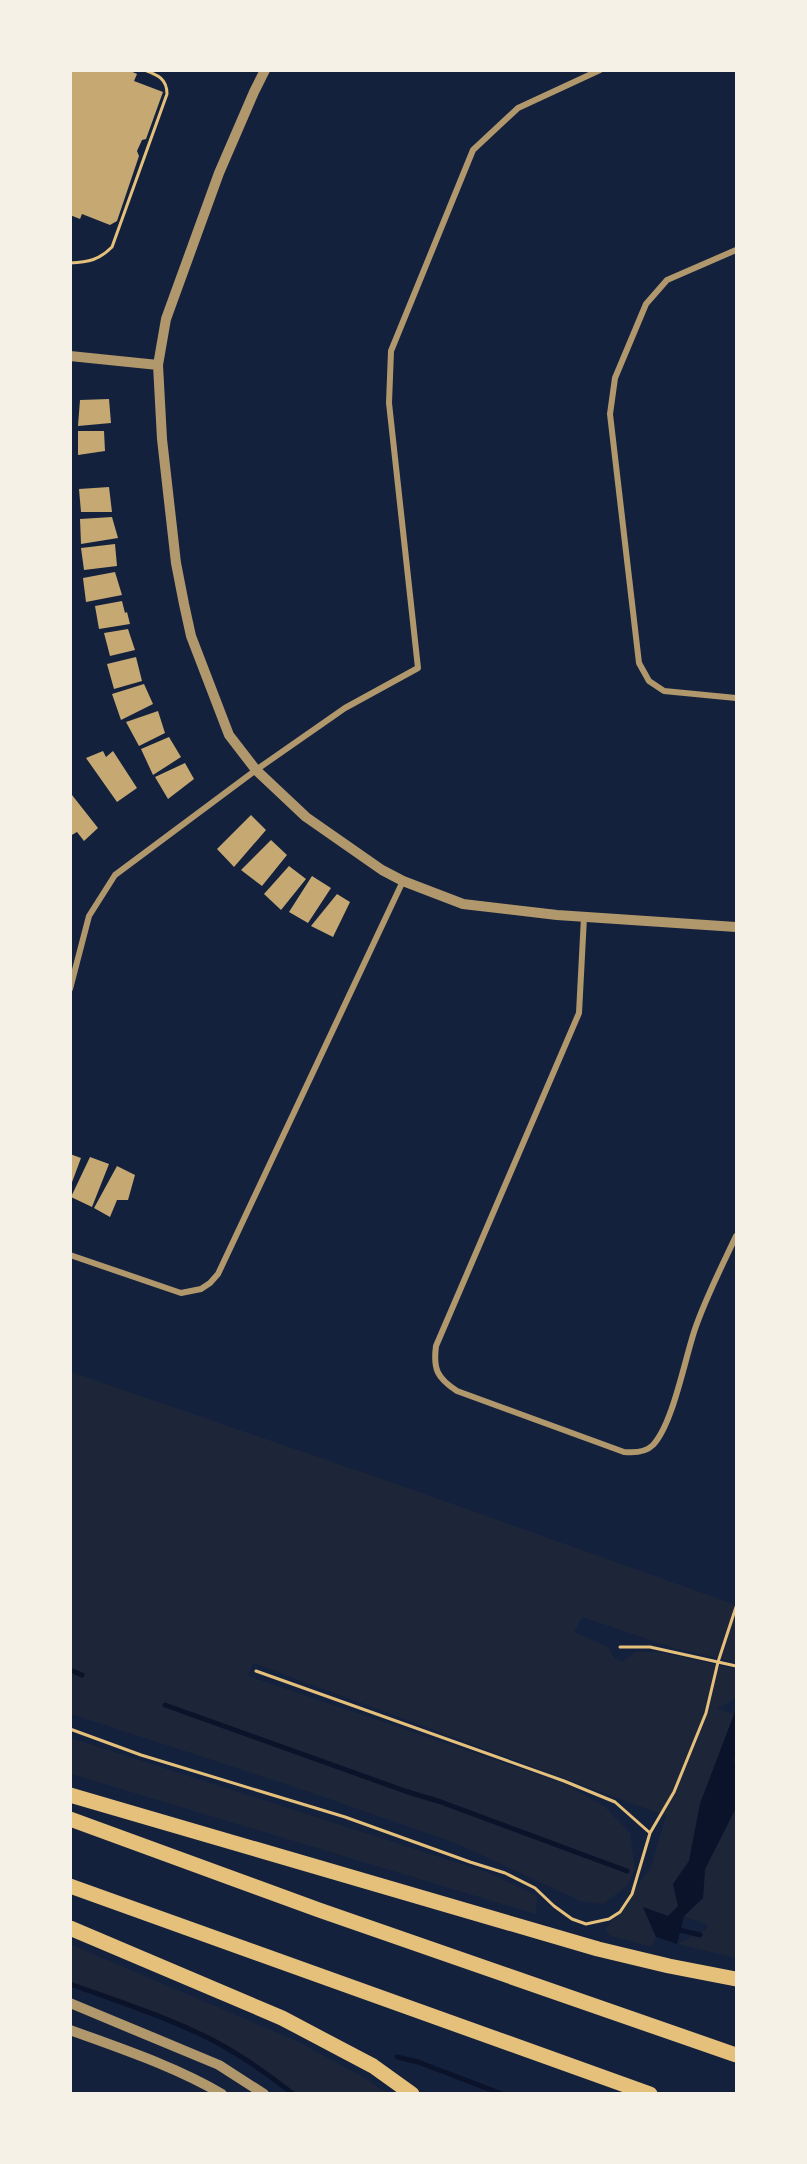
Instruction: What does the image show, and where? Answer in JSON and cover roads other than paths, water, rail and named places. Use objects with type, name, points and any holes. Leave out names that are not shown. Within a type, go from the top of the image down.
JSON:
[{"type":"highway","points":[[70,1795],[598,1949],[736,1979]]},
{"type":"highway","points":[[70,1819],[319,1910],[736,2055]]},
{"type":"highway","points":[[70,1886],[650,2094]]},
{"type":"highway","points":[[70,1928],[282,2018],[373,2066],[412,2094]]},
{"type":"street","points":[[266,70],[219,173],[166,319],[158,365],[162,439],[176,563],[191,636],[229,735],[256,770],[306,817],[382,870],[403,881],[463,904],[584,917],[736,927]]},
{"type":"street","points":[[70,989],[89,916],[115,875],[256,770],[345,708],[418,668],[389,403],[391,351],[473,150],[518,108],[600,70]]},
{"type":"street","points":[[736,250],[667,280],[646,304],[615,378],[610,414],[639,663],[649,681],[664,691],[736,698]]},
{"type":"street","points":[[70,356],[158,365]]},
{"type":"street","points":[[70,1255],[181,1293],[201,1289],[210,1283],[218,1274],[403,881]]},
{"type":"street","points":[[584,917],[579,1014],[436,1346],[434,1360],[437,1372],[444,1383],[457,1391],[624,1452],[638,1453],[652,1447],[661,1435],[668,1419],[696,1327],[736,1236]]},
{"type":"street","points":[[70,2003],[219,2065],[264,2094]]},
{"type":"street","points":[[70,2030],[165,2065],[195,2078],[222,2094]]},
{"type":"waterway","points":[[70,1670],[82,1675]]},
{"type":"waterway","points":[[165,1705],[441,1802],[627,1871]]},
{"type":"waterway","points":[[676,1929],[700,1935]]},
{"type":"waterway","points":[[70,1984],[199,2033],[246,2060],[293,2094]]},
{"type":"waterway","points":[[397,2057],[418,2062],[502,2094]]}]
